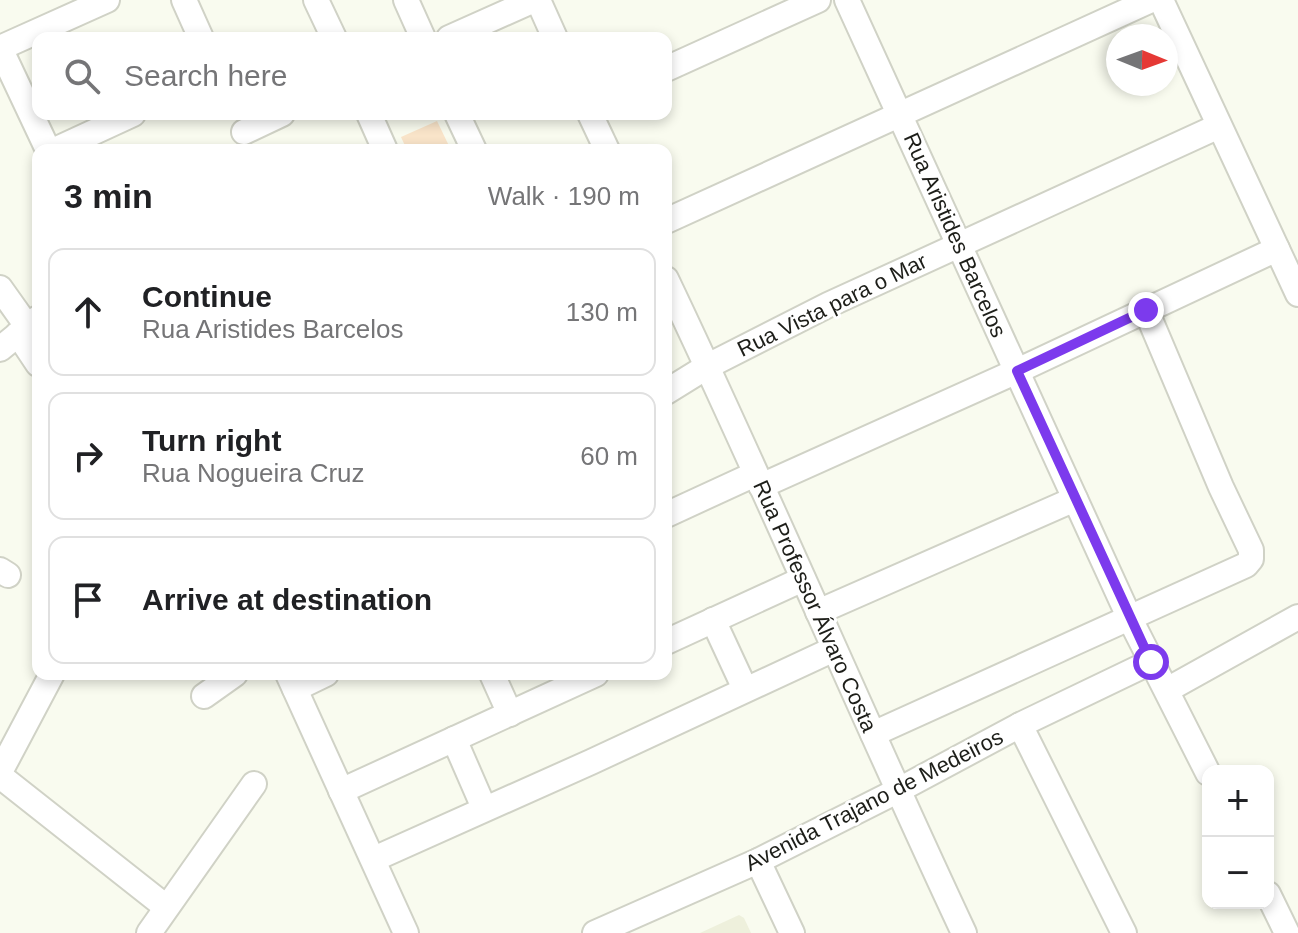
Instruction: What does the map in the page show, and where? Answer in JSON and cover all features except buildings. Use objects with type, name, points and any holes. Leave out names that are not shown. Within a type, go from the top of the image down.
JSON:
[{"type":"street","points":[[36,32],[107,0]]},
{"type":"street","points":[[184,0],[198,32]]},
{"type":"street","points":[[316,0],[331,32]]},
{"type":"street","points":[[406,0],[420,32]]},
{"type":"street","points":[[463,32],[536,0],[552,32]]},
{"type":"street","points":[[672,66],[818,0]]},
{"type":"street","name":"Rua Aristides Barcelos","points":[[847,0],[1130,619],[1204,765]]},
{"type":"street","points":[[672,218],[1151,0]]},
{"type":"street","points":[[1161,0],[1298,294]]},
{"type":"street","points":[[32,34],[0,48],[32,116]]},
{"type":"street","points":[[34,120],[45,144]]},
{"type":"street","points":[[68,144],[120,120]]},
{"type":"street","points":[[244,132],[269,120]]},
{"type":"street","points":[[372,120],[382,144]]},
{"type":"street","points":[[460,120],[471,144]]},
{"type":"street","points":[[593,120],[604,144]]},
{"type":"street","name":"Rua Vista para o Mar","points":[[672,388],[708,366],[828,305],[1219,126]]},
{"type":"street","points":[[672,513],[758,480],[1017,371],[1277,249]]},
{"type":"street","points":[[0,288],[32,353]]},
{"type":"street","name":"Rua Professor Álvaro Costa","points":[[672,291],[964,933]]},
{"type":"street","points":[[873,734],[1130,619],[1246,565],[1251,559],[1251,550],[1146,310]]},
{"type":"street","points":[[818,612],[1075,499]]},
{"type":"street","points":[[672,639],[803,579]]},
{"type":"street","points":[[1167,690],[1298,617]]},
{"type":"street","points":[[713,620],[745,689]]},
{"type":"street","points":[[374,859],[834,649]]},
{"type":"street","name":"Avenida Trajano de Medeiros","points":[[595,933],[758,861],[1020,725],[1151,662]]},
{"type":"street","points":[[49,680],[0,774],[164,923],[254,784]]},
{"type":"street","points":[[204,696],[227,680]]},
{"type":"street","points":[[495,680],[510,714]]},
{"type":"street","points":[[341,791],[583,680]]},
{"type":"street","points":[[291,681],[406,933]]},
{"type":"street","points":[[1020,725],[1124,933]]},
{"type":"street","points":[[454,739],[484,808]]},
{"type":"street","points":[[758,861],[792,933]]},
{"type":"street","points":[[1274,906],[1287,933]]},
{"type":"shaded area","points":[[437,121],[448,144],[404,144],[401,137]]},
{"type":"shaded area","points":[[739,915],[744,918],[751,933],[700,933]]},
{"type":"route","points":[[1146,310],[1017,371],[1151,662]]}]
